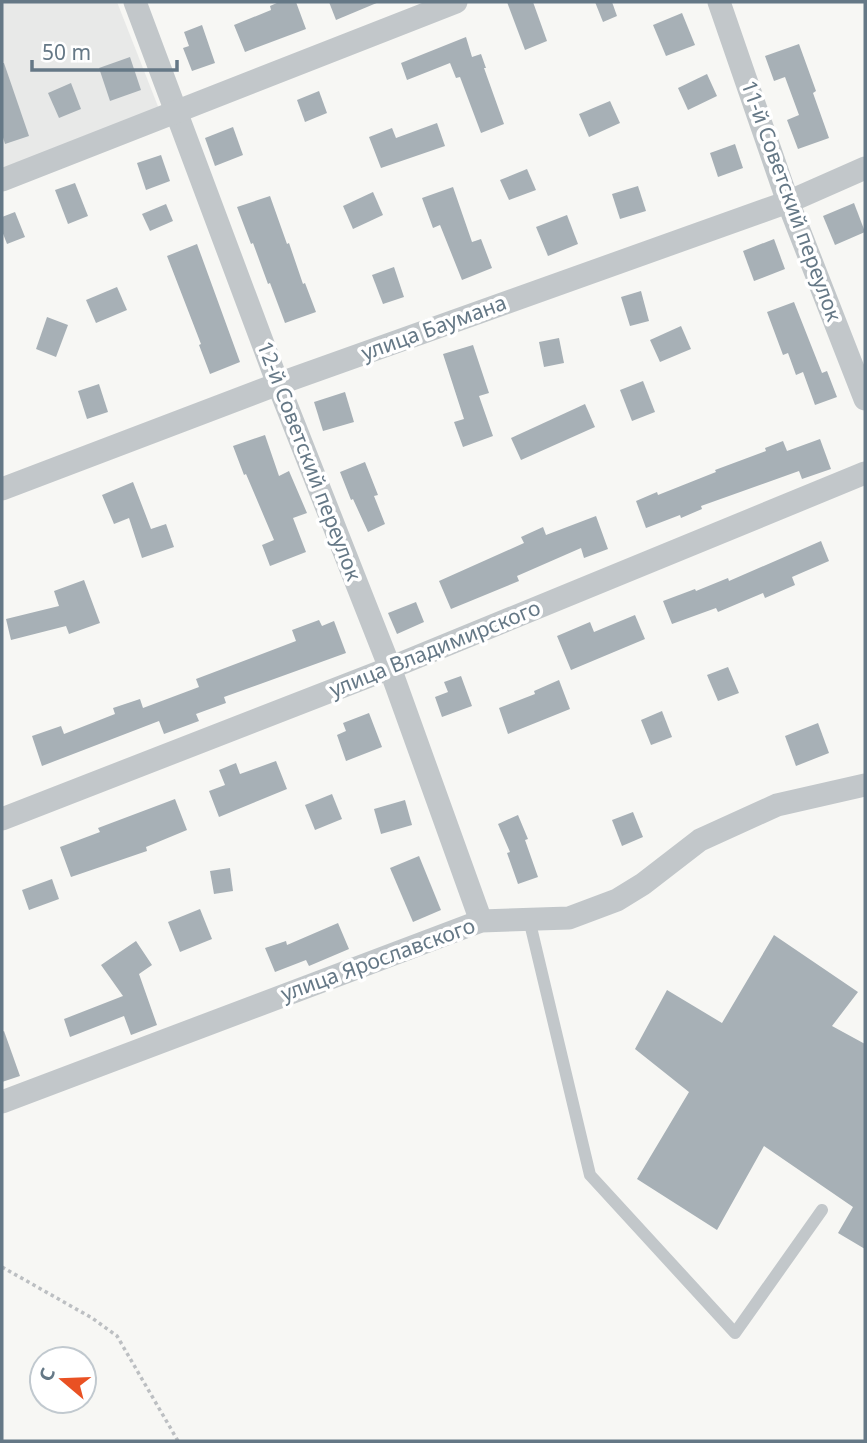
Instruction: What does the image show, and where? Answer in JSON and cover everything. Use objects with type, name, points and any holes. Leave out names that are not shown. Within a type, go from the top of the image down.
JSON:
[{"type":"street","name":"12-й Советский переулок","points":[[135,2],[278,384],[390,668],[481,921]]},
{"type":"street","points":[[2,180],[456,2]]},
{"type":"street","name":"11-й Советский переулок","points":[[719,2],[788,202],[865,399]]},
{"type":"street","name":"улица Баумана","points":[[2,489],[278,384],[788,202],[865,168]]},
{"type":"street","name":"улица Владимирского","points":[[2,819],[390,668],[865,473]]},
{"type":"street","name":"улица Ярославского","points":[[2,1101],[481,921],[569,918],[617,901],[700,840],[777,805],[865,785]]},
{"type":"lane","points":[[529,919],[590,1175],[735,1333],[822,1210]]},
{"type":"path","points":[[2,1267],[92,1318],[117,1336],[178,1441]]},
{"type":"shaded area","points":[[2,2],[117,2],[159,109],[2,169]]},
{"type":"building","points":[[279,2],[296,2],[306,29],[245,52],[234,25],[271,10],[270,6]]},
{"type":"building","points":[[329,2],[379,2],[336,20]]},
{"type":"building","points":[[507,2],[533,2],[547,41],[525,50]]},
{"type":"building","points":[[595,2],[612,2],[617,16],[603,22]]},
{"type":"building","points":[[682,13],[695,45],[666,56],[653,25]]},
{"type":"building","points":[[202,25],[215,63],[192,71],[183,48],[189,46],[184,32]]},
{"type":"building","points":[[466,37],[472,57],[481,54],[504,124],[481,133],[460,77],[456,78],[450,63],[407,80],[401,63]]},
{"type":"building","points":[[799,44],[829,138],[798,149],[787,120],[799,115],[785,77],[774,81],[765,56]]},
{"type":"building","points":[[130,57],[141,90],[110,101],[99,68]]},
{"type":"building","points":[[2,63],[29,136],[5,144],[2,134]]},
{"type":"building","points":[[707,74],[717,96],[688,110],[678,88]]},
{"type":"building","points":[[71,83],[81,109],[59,118],[48,93]]},
{"type":"building","points":[[319,91],[327,113],[305,122],[297,100]]},
{"type":"building","points":[[610,101],[620,123],[589,137],[579,114]]},
{"type":"building","points":[[437,123],[445,146],[381,168],[369,137],[392,128],[396,138]]},
{"type":"building","points":[[233,127],[243,155],[215,166],[205,138]]},
{"type":"building","points":[[735,144],[743,168],[718,177],[710,153]]},
{"type":"building","points":[[161,155],[170,181],[146,190],[137,163]]},
{"type":"building","points":[[527,169],[536,190],[509,200],[500,180]]},
{"type":"building","points":[[75,183],[88,216],[68,224],[55,190]]},
{"type":"building","points":[[638,186],[646,211],[620,219],[612,194]]},
{"type":"building","points":[[453,187],[472,242],[481,239],[492,268],[462,280],[440,225],[433,228],[422,198]]},
{"type":"building","points":[[373,192],[383,215],[353,229],[343,206]]},
{"type":"building","points":[[270,196],[316,312],[285,323],[237,207]]},
{"type":"building","points":[[854,203],[865,232],[835,245],[823,216]]},
{"type":"building","points":[[166,204],[173,221],[150,231],[142,214]]},
{"type":"building","points":[[15,212],[25,237],[7,244],[2,231],[2,217]]},
{"type":"building","points":[[567,215],[578,244],[548,256],[536,227]]},
{"type":"building","points":[[774,239],[785,269],[754,281],[743,251]]},
{"type":"building","points":[[197,244],[240,362],[210,374],[167,256]]},
{"type":"building","points":[[394,267],[404,297],[383,304],[372,275]]},
{"type":"building","points":[[117,287],[127,310],[96,323],[86,300]]},
{"type":"building","points":[[641,291],[649,321],[630,326],[621,297]]},
{"type":"building","points":[[794,302],[822,373],[827,371],[837,397],[815,405],[803,372],[796,375],[788,353],[783,355],[767,312]]},
{"type":"building","points":[[47,317],[68,325],[56,357],[36,349]]},
{"type":"building","points":[[681,326],[691,349],[660,362],[650,340]]},
{"type":"building","points":[[559,338],[564,363],[544,367],[539,342]]},
{"type":"building","points":[[473,345],[489,393],[479,396],[493,436],[463,447],[454,422],[464,419],[443,354]]},
{"type":"building","points":[[643,381],[655,412],[632,421],[620,390]]},
{"type":"building","points":[[99,384],[108,412],[87,419],[78,391]]},
{"type":"building","points":[[345,392],[354,422],[323,431],[314,402]]},
{"type":"building","points":[[585,404],[595,427],[521,460],[511,438]]},
{"type":"building","points":[[265,435],[279,476],[289,471],[307,513],[293,518],[306,552],[270,566],[262,545],[274,540],[233,446]]},
{"type":"building","points":[[820,439],[831,469],[802,479],[799,471],[701,506],[702,509],[681,518],[680,515],[646,528],[636,501],[716,472],[715,470],[766,451],[765,448],[783,441],[787,451]]},
{"type":"building","points":[[365,462],[378,495],[374,496],[385,524],[368,532],[340,472]]},
{"type":"building","points":[[133,482],[151,529],[166,524],[174,547],[142,558],[129,518],[114,524],[102,495]]},
{"type":"building","points":[[596,516],[608,549],[584,558],[581,548],[517,576],[519,581],[451,609],[439,581],[524,543],[521,537],[543,527],[546,535]]},
{"type":"building","points":[[821,541],[829,561],[792,577],[795,585],[765,598],[763,593],[718,612],[716,608],[672,624],[663,601],[728,578],[729,581]]},
{"type":"building","points":[[84,580],[100,623],[69,634],[66,626],[11,640],[6,619],[59,606],[54,591]]},
{"type":"building","points":[[416,602],[424,622],[397,634],[388,613]]},
{"type":"building","points":[[635,615],[645,639],[571,670],[557,636],[590,622],[594,632]]},
{"type":"building","points":[[319,620],[322,626],[334,621],[346,653],[224,697],[226,703],[196,714],[199,721],[164,734],[159,721],[42,766],[32,736],[61,726],[64,734],[115,714],[113,708],[140,699],[143,708],[199,687],[196,679],[296,641],[292,630]]},
{"type":"building","points":[[728,667],[739,693],[718,701],[707,675]]},
{"type":"building","points":[[461,676],[472,706],[442,717],[435,697],[448,692],[444,682]]},
{"type":"building","points":[[559,680],[570,709],[508,734],[499,708],[535,694],[534,691]]},
{"type":"building","points":[[662,711],[672,737],[651,745],[641,720]]},
{"type":"building","points":[[369,713],[382,747],[346,761],[337,735],[346,731],[343,723]]},
{"type":"building","points":[[818,723],[829,753],[796,766],[785,736]]},
{"type":"building","points":[[276,761],[287,789],[219,817],[209,791],[225,785],[219,770],[236,763],[240,774]]},
{"type":"building","points":[[332,794],[342,819],[315,830],[305,805]]},
{"type":"building","points":[[175,799],[187,830],[146,847],[147,851],[71,877],[60,847],[100,832],[98,828]]},
{"type":"building","points":[[405,800],[412,825],[381,834],[374,809]]},
{"type":"building","points":[[633,812],[643,837],[622,846],[612,820]]},
{"type":"building","points":[[518,815],[528,839],[525,840],[538,877],[518,884],[507,853],[510,852],[498,824]]},
{"type":"building","points":[[419,856],[441,910],[413,922],[390,868]]},
{"type":"building","points":[[230,868],[233,891],[214,894],[210,871]]},
{"type":"building","points":[[52,879],[59,899],[29,910],[22,890]]},
{"type":"building","points":[[200,909],[212,939],[180,952],[168,922]]},
{"type":"building","points":[[338,923],[349,949],[309,966],[306,960],[275,972],[265,948],[286,941],[287,945]]},
{"type":"building","points":[[774,935],[858,992],[832,1026],[865,1044],[865,1249],[838,1233],[853,1207],[764,1146],[717,1230],[637,1179],[689,1092],[635,1049],[667,990],[722,1023]]},
{"type":"building","points":[[136,941],[152,965],[139,974],[157,1025],[131,1035],[124,1016],[70,1037],[64,1019],[123,996],[101,965]]},
{"type":"building","points":[[4,1031],[20,1076],[2,1082],[2,1032]]}]
